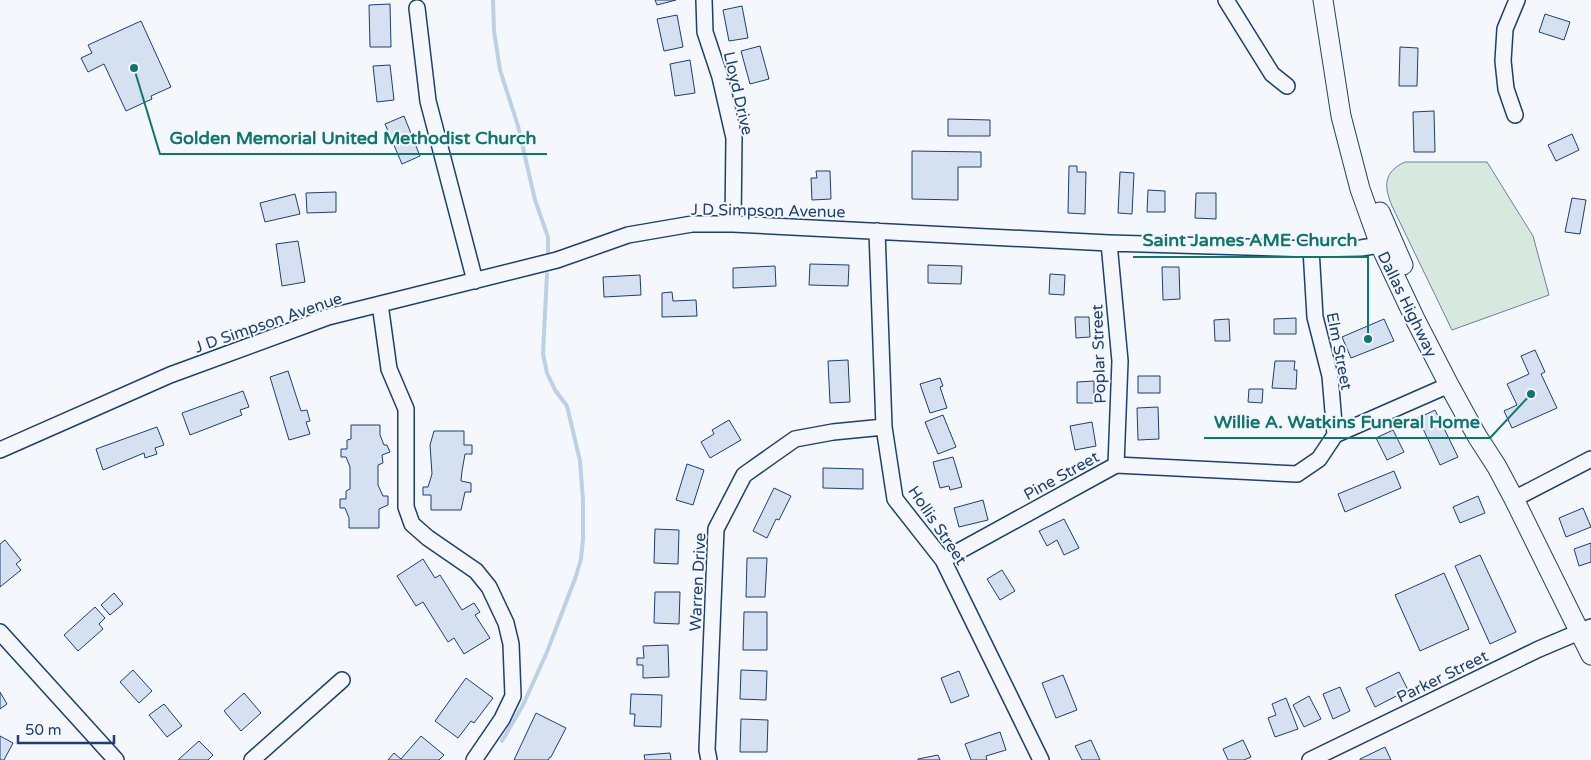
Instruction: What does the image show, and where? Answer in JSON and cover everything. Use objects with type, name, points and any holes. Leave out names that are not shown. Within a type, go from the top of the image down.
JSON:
[{"type":"main road","name":"Dallas Highway","points":[[1323,0],[1341,116],[1360,189],[1485,433],[1498,467],[1514,499],[1585,630],[1591,655]]},
{"type":"main road","name":"Dallas Highway","points":[[1386,243],[1415,319],[1477,436],[1498,467]]},
{"type":"street","name":"Lloyd Drive","points":[[704,0],[705,32],[720,77],[734,138],[733,224]]},
{"type":"street","points":[[1226,0],[1272,74],[1287,86]]},
{"type":"street","points":[[1515,115],[1506,89],[1503,61],[1505,29],[1517,0]]},
{"type":"street","points":[[416,8],[428,101],[475,281]]},
{"type":"street","name":"J D Simpson Avenue","points":[[0,450],[170,376],[328,317],[557,260],[628,235],[692,224],[733,224],[1109,242],[1311,248],[1361,248],[1386,243]]},
{"type":"street","name":"Hollis Street","points":[[877,231],[884,427],[895,499],[943,560],[1041,760]]},
{"type":"street","name":"Poplar Street","points":[[1109,242],[1120,361],[1116,465]]},
{"type":"street","name":"Elm Street","points":[[1311,248],[1315,317],[1330,376],[1335,435]]},
{"type":"street","points":[[380,304],[389,369],[406,409],[406,507],[412,524],[428,538],[476,571],[489,587],[498,605],[506,623],[511,644],[513,696],[502,719],[474,760]]},
{"type":"street","points":[[1335,435],[1449,385]]},
{"type":"street","name":"Warren Drive","points":[[709,760],[707,750],[716,529],[744,475],[795,439],[833,432],[884,427]]},
{"type":"street","name":"Pine Street","points":[[943,560],[1116,465],[1297,474],[1319,459],[1335,435]]},
{"type":"street","points":[[1514,499],[1591,459]]},
{"type":"street","name":"Parker Street","points":[[1310,760],[1338,754],[1539,649],[1585,630]]},
{"type":"street","points":[[0,632],[116,760]]},
{"type":"street","points":[[252,760],[342,680]]},
{"type":"shaded area","points":[[1405,162],[1487,162],[1533,236],[1549,295],[1452,330],[1389,199],[1387,181],[1389,175]]},
{"type":"building","points":[[655,0],[676,0],[657,5]]},
{"type":"building","points":[[390,4],[391,47],[370,47],[369,5]]},
{"type":"building","points":[[742,6],[748,38],[729,41],[723,10]]},
{"type":"building","points":[[1545,14],[1570,22],[1564,40],[1539,32]]},
{"type":"building","points":[[677,15],[683,47],[664,51],[657,19]]},
{"type":"building","points":[[141,21],[171,87],[151,96],[152,99],[126,111],[104,64],[88,72],[81,58],[92,53],[88,45]]},
{"type":"building","points":[[760,46],[769,79],[750,84],[741,51]]},
{"type":"building","points":[[1400,47],[1418,48],[1417,86],[1399,86]]},
{"type":"building","points":[[690,60],[695,93],[675,96],[670,64]]},
{"type":"building","points":[[390,65],[394,100],[377,102],[373,66]]},
{"type":"building","points":[[1434,111],[1435,152],[1414,152],[1413,112]]},
{"type":"building","points":[[404,116],[420,156],[402,164],[385,124]]},
{"type":"building","points":[[948,119],[990,120],[990,136],[948,136]]},
{"type":"building","points":[[1572,134],[1579,150],[1556,161],[1548,145]]},
{"type":"building","points":[[912,151],[981,152],[981,167],[958,167],[958,200],[912,199]]},
{"type":"building","points":[[1069,166],[1077,166],[1077,172],[1086,172],[1085,214],[1068,213]]},
{"type":"building","points":[[816,171],[830,171],[831,199],[812,200],[811,178],[817,178]]},
{"type":"building","points":[[1120,172],[1134,173],[1132,214],[1118,213]]},
{"type":"building","points":[[1148,190],[1165,191],[1165,212],[1147,212]]},
{"type":"building","points":[[336,192],[336,212],[307,213],[306,193]]},
{"type":"building","points":[[1196,193],[1216,193],[1216,219],[1195,218]]},
{"type":"building","points":[[295,194],[300,214],[265,222],[260,203]]},
{"type":"building","points":[[1572,198],[1586,200],[1580,234],[1565,232]]},
{"type":"building","points":[[298,241],[305,282],[282,286],[276,244]]},
{"type":"building","points":[[810,264],[849,265],[848,286],[809,285]]},
{"type":"building","points":[[928,265],[962,266],[961,284],[928,283]]},
{"type":"building","points":[[775,266],[776,286],[733,288],[733,268]]},
{"type":"building","points":[[1162,267],[1179,267],[1180,299],[1163,300]]},
{"type":"building","points":[[1050,274],[1065,275],[1064,295],[1049,294]]},
{"type":"building","points":[[640,275],[641,295],[604,297],[603,277]]},
{"type":"building","points":[[672,292],[673,301],[696,300],[697,316],[662,317],[662,293]]},
{"type":"building","points":[[1075,317],[1089,317],[1090,337],[1076,338]]},
{"type":"building","points":[[1296,318],[1296,334],[1274,334],[1274,319]]},
{"type":"building","points":[[1229,319],[1230,341],[1215,341],[1214,320]]},
{"type":"building","points":[[1384,319],[1394,341],[1351,358],[1342,337]]},
{"type":"building","points":[[1535,350],[1545,372],[1541,374],[1557,408],[1512,428],[1504,411],[1517,405],[1507,384],[1529,374],[1521,356]]},
{"type":"building","points":[[848,360],[850,402],[830,403],[828,361]]},
{"type":"building","points":[[1275,361],[1295,361],[1294,370],[1297,370],[1296,389],[1272,388]]},
{"type":"building","points":[[288,371],[301,411],[307,410],[310,421],[306,422],[310,434],[289,440],[270,377]]},
{"type":"building","points":[[1138,376],[1160,376],[1160,393],[1138,393]]},
{"type":"building","points":[[940,378],[943,386],[940,387],[947,408],[930,413],[920,384]]},
{"type":"building","points":[[1094,381],[1094,403],[1077,403],[1077,382]]},
{"type":"building","points":[[1249,389],[1263,389],[1262,403],[1248,402]]},
{"type":"building","points":[[243,391],[249,407],[240,410],[242,415],[190,435],[182,413]]},
{"type":"building","points":[[1158,407],[1159,439],[1138,440],[1137,408]]},
{"type":"building","points":[[1435,410],[1458,457],[1440,465],[1418,418]]},
{"type":"building","points":[[943,415],[956,447],[938,454],[925,422]]},
{"type":"building","points":[[729,420],[741,440],[710,458],[701,442],[714,434],[712,430]]},
{"type":"building","points":[[1092,422],[1096,446],[1075,450],[1070,426]]},
{"type":"building","points":[[351,425],[380,425],[380,435],[384,445],[387,445],[390,452],[382,455],[383,463],[378,465],[378,485],[383,496],[388,496],[388,505],[379,509],[379,528],[349,528],[349,518],[345,508],[340,508],[340,499],[346,499],[346,491],[350,489],[350,467],[346,457],[341,457],[341,449],[347,449],[347,440],[351,439]]},
{"type":"building","points":[[157,427],[164,445],[155,448],[157,454],[145,458],[144,453],[103,470],[96,449]]},
{"type":"building","points":[[1393,430],[1404,452],[1387,460],[1376,438]]},
{"type":"building","points":[[434,431],[464,431],[464,445],[472,445],[472,454],[465,454],[461,481],[471,483],[471,492],[465,492],[461,510],[431,510],[431,495],[423,495],[423,487],[428,487],[432,474],[430,445]]},
{"type":"building","points":[[953,457],[962,487],[950,490],[949,486],[940,488],[933,462]]},
{"type":"building","points":[[687,464],[704,470],[693,505],[676,500]]},
{"type":"building","points":[[823,468],[863,469],[863,489],[823,488]]},
{"type":"building","points":[[1394,471],[1401,488],[1345,512],[1338,494]]},
{"type":"building","points":[[774,488],[791,496],[779,520],[776,519],[767,538],[753,531]]},
{"type":"building","points":[[1478,496],[1485,513],[1460,523],[1453,507]]},
{"type":"building","points":[[983,500],[988,520],[959,527],[954,508]]},
{"type":"building","points":[[1583,508],[1591,527],[1566,537],[1559,518]]},
{"type":"building","points":[[1064,519],[1079,548],[1064,555],[1057,540],[1047,546],[1039,531]]},
{"type":"building","points":[[655,529],[679,530],[678,564],[654,563]]},
{"type":"building","points":[[5,540],[21,560],[16,564],[21,570],[0,587],[0,544]]},
{"type":"building","points":[[1591,543],[1591,562],[1579,566],[1574,549]]},
{"type":"building","points":[[1480,555],[1516,632],[1490,644],[1455,566]]},
{"type":"building","points":[[747,558],[767,558],[765,597],[746,597]]},
{"type":"building","points":[[423,559],[435,578],[440,575],[462,610],[474,603],[480,612],[475,615],[490,638],[464,654],[454,638],[448,642],[423,602],[416,606],[397,576]]},
{"type":"building","points":[[1002,570],[1015,591],[1000,600],[987,579]]},
{"type":"building","points":[[1444,573],[1469,629],[1420,651],[1395,595]]},
{"type":"building","points":[[655,592],[680,592],[679,624],[654,623]]},
{"type":"building","points":[[114,593],[123,604],[110,615],[101,605]]},
{"type":"building","points":[[95,607],[105,618],[99,624],[103,629],[78,651],[64,635]]},
{"type":"building","points":[[744,612],[767,612],[767,650],[743,650]]},
{"type":"building","points":[[668,645],[669,677],[643,678],[643,665],[637,665],[637,658],[644,658],[643,646]]},
{"type":"building","points":[[133,670],[152,691],[139,703],[120,682]]},
{"type":"building","points":[[741,670],[767,671],[766,700],[740,699]]},
{"type":"building","points":[[959,671],[969,696],[951,703],[941,678]]},
{"type":"building","points":[[1399,672],[1408,690],[1375,707],[1366,688]]},
{"type":"building","points":[[1063,675],[1077,710],[1056,718],[1042,683]]},
{"type":"building","points":[[466,678],[493,698],[474,723],[471,721],[458,738],[435,721]]},
{"type":"building","points":[[1340,687],[1350,711],[1333,719],[1323,694]]},
{"type":"building","points":[[0,692],[7,704],[0,709]]},
{"type":"building","points":[[244,693],[261,713],[241,731],[224,711]]},
{"type":"building","points":[[631,694],[662,695],[661,727],[634,726],[635,714],[630,714]]},
{"type":"building","points":[[1309,696],[1321,719],[1304,727],[1293,705]]},
{"type":"building","points":[[1286,698],[1298,729],[1275,737],[1268,718],[1276,715],[1272,704]]},
{"type":"building","points":[[164,704],[182,726],[167,737],[149,715]]},
{"type":"building","points":[[536,713],[566,728],[548,760],[514,760]]},
{"type":"building","points":[[741,719],[768,720],[767,752],[740,752]]},
{"type":"building","points":[[1000,732],[1006,750],[986,756],[987,760],[971,760],[965,744]]},
{"type":"building","points":[[0,736],[13,743],[4,760],[0,760]]},
{"type":"building","points":[[421,736],[444,755],[439,760],[388,760],[394,753],[401,759]]},
{"type":"building","points":[[1091,740],[1100,760],[1082,760],[1075,746]]},
{"type":"building","points":[[1243,740],[1251,757],[1244,760],[1228,760],[1223,749]]},
{"type":"building","points":[[199,741],[213,755],[208,760],[178,760]]},
{"type":"building","points":[[1385,747],[1391,760],[1360,760],[1360,759]]},
{"type":"building","points":[[670,753],[671,760],[645,760],[644,755]]},
{"type":"building","points":[[938,755],[940,760],[918,760],[918,759]]},
{"type":"waterway","points":[[493,0],[494,31],[500,70],[518,126],[535,200],[548,237],[548,252]]},
{"type":"waterway","points":[[502,741],[523,705],[547,652],[576,576],[581,559],[583,539],[580,461],[567,406],[555,390],[547,373],[543,354],[547,274]]},
{"type":"place","name":"Golden Memorial United Methodist Church","points":[[134,68]]},
{"type":"place","name":"Saint James AME Church","points":[[1368,339]]},
{"type":"place","name":"Willie A. Watkins Funeral Home","points":[[1531,394]]}]
